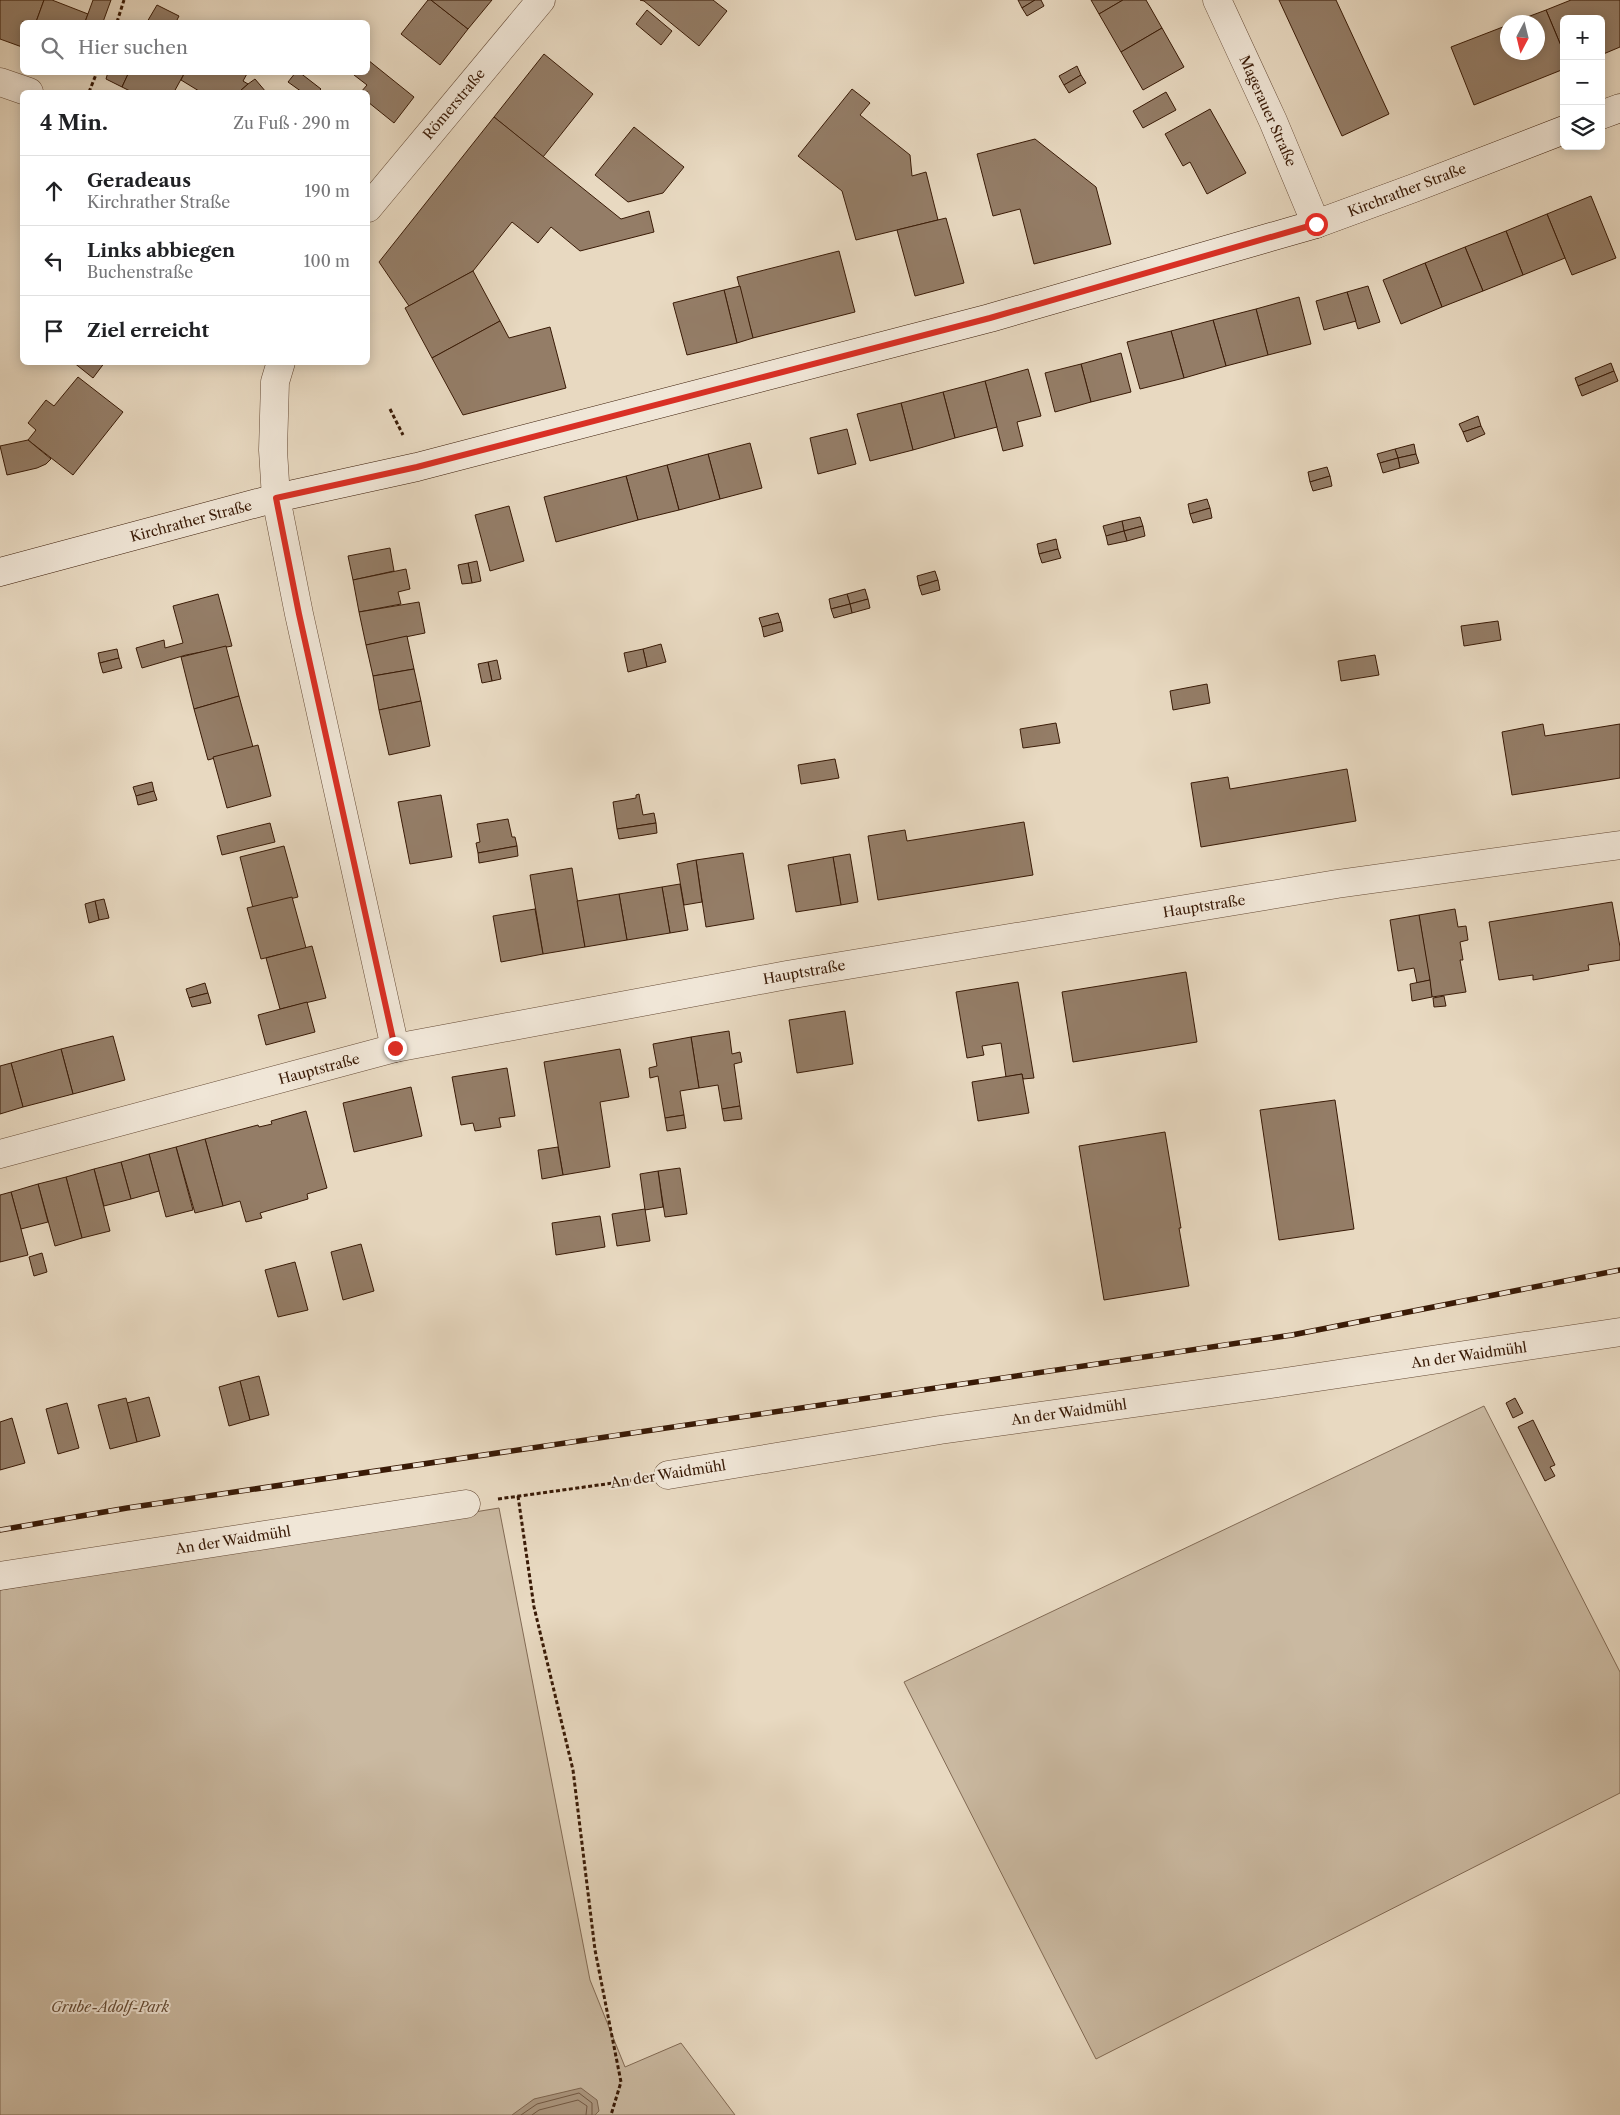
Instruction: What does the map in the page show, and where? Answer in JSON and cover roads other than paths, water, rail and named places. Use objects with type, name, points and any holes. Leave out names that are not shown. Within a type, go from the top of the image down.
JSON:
[{"type":"street","name":"Römerstraße","points":[[370,206],[541,0]]},
{"type":"street","name":"Magerauer Straße","points":[[1217,0],[1273,120],[1316,224]]},
{"type":"street","points":[[0,82],[23,90]]},
{"type":"street","points":[[1605,114],[1620,108]]},
{"type":"street","name":"Kirchrather Straße","points":[[0,572],[276,498],[417,467],[990,318],[1316,224],[1560,132]]},
{"type":"street","points":[[280,365],[275,382],[272,450],[276,498],[299,614],[395,1048]]},
{"type":"street","name":"Hauptstraße","points":[[0,1154],[395,1048],[797,973],[1337,884],[1620,845]]},
{"type":"street","name":"An der Waidmühl","points":[[668,1475],[940,1430],[1298,1380],[1620,1332]]},
{"type":"street","name":"An der Waidmühl","points":[[0,1576],[466,1504]]},
{"type":"water","points":[[581,2088],[597,2100],[599,2111],[595,2115],[512,2115],[534,2099]]},
{"type":"railway","points":[[0,1530],[127,1508],[1292,1335],[1620,1270]]},
{"type":"park label","name":"Grube-Adolf-Park","points":[[110,2007]]}]
